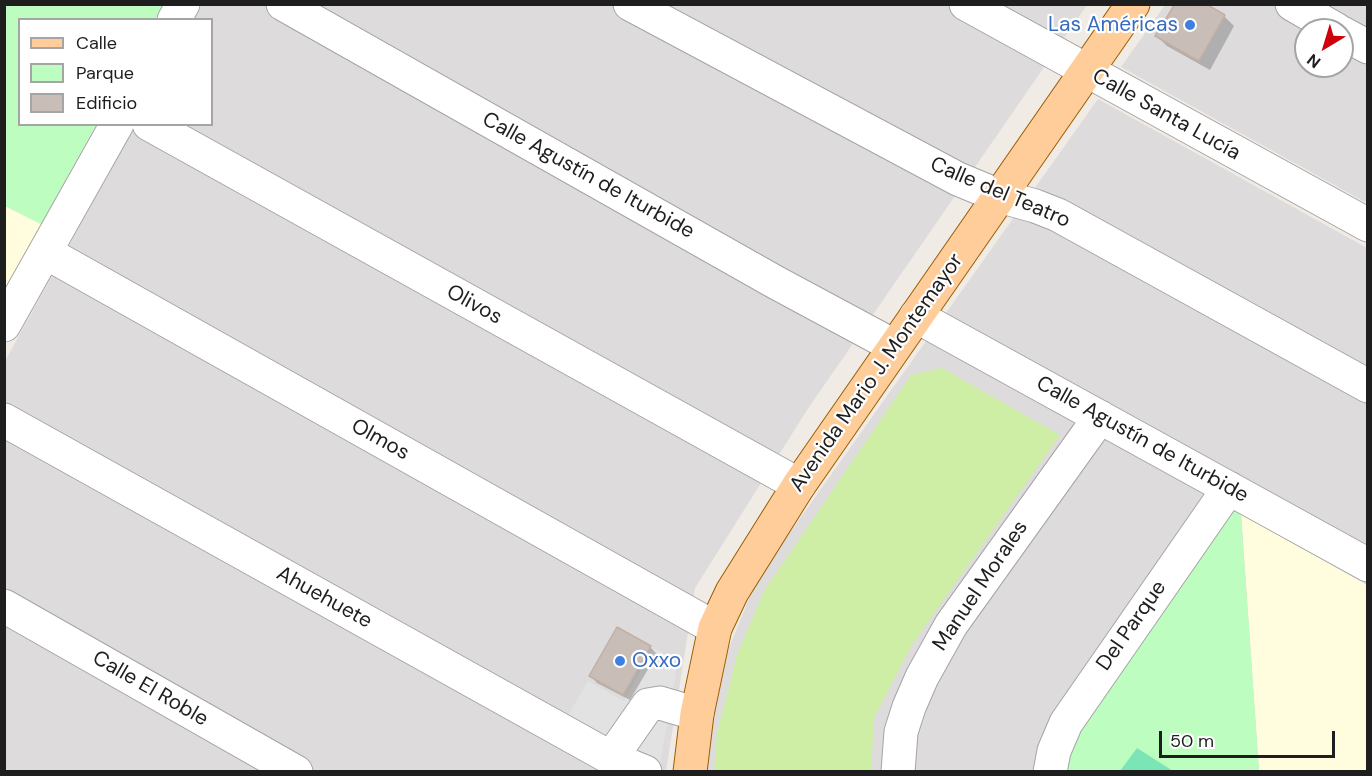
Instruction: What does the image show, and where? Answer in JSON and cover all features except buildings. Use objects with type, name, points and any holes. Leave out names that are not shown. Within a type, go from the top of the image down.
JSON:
[{"type":"main road","name":"Avenida Mario J. Montemayor","points":[[690,771],[697,714],[715,628],[732,592],[799,485],[1133,4]]},
{"type":"street","points":[[175,18],[183,4]]},
{"type":"street","name":"Calle Agustín de Iturbide","points":[[283,4],[765,276],[894,346]]},
{"type":"street","name":"Calle del Teatro","points":[[630,4],[958,179],[999,196],[1058,215],[1368,386]]},
{"type":"street","name":"Calle Santa Lucía","points":[[966,4],[1368,225]]},
{"type":"street","points":[[1292,4],[1316,18]]},
{"type":"street","points":[[1354,39],[1368,47]]},
{"type":"street","points":[[4,325],[116,126]]},
{"type":"street","name":"Olivos","points":[[152,126],[799,485]]},
{"type":"street","name":"Olmos","points":[[45,252],[715,628]]},
{"type":"street","name":"Calle Agustín de Iturbide","points":[[916,316],[1368,565]]},
{"type":"street","name":"Manuel Morales","points":[[898,771],[902,732],[909,707],[922,676],[951,625],[1100,417]]},
{"type":"street","name":"Ahuehuete","points":[[4,420],[611,758],[645,771]]},
{"type":"street","name":"Del Parque","points":[[1050,771],[1054,751],[1066,723],[1229,488]]},
{"type":"street","name":"Calle El Roble","points":[[4,606],[296,771]]},
{"type":"street","points":[[611,758],[648,705],[660,703],[697,714]]},
{"type":"shaded area","points":[[202,5],[1087,5],[807,410],[695,588],[666,771],[5,772],[5,361],[135,126],[213,126],[213,18],[195,18]]},
{"type":"shaded area","points":[[1165,5],[1367,5],[1367,203],[1121,67]]},
{"type":"shaded area","points":[[1098,99],[1367,248],[1367,771],[698,772],[722,665],[757,579]]},
{"type":"shaded area","points":[[5,206],[41,224],[5,289]]},
{"type":"shaded area","points":[[1241,514],[1367,585],[1367,771],[1259,771]]},
{"type":"shaded area","points":[[654,648],[678,661],[660,764],[567,717],[588,681],[624,701]]},
{"type":"green space","points":[[4,5],[163,5],[156,18],[18,18],[18,126],[95,126],[41,224],[5,206]]},
{"type":"green space","points":[[942,368],[1060,435],[911,646],[874,718],[871,771],[714,771],[717,733],[737,655],[764,591],[911,375]]},
{"type":"green space","points":[[1230,510],[1241,514],[1259,771],[1056,772],[1075,731]]},
{"type":"green space","points":[[1137,748],[1173,771],[1120,771]]},
{"type":"place","name":"Las Américas","points":[[1190,25]]},
{"type":"place","name":"Oxxo","points":[[620,661]]}]
